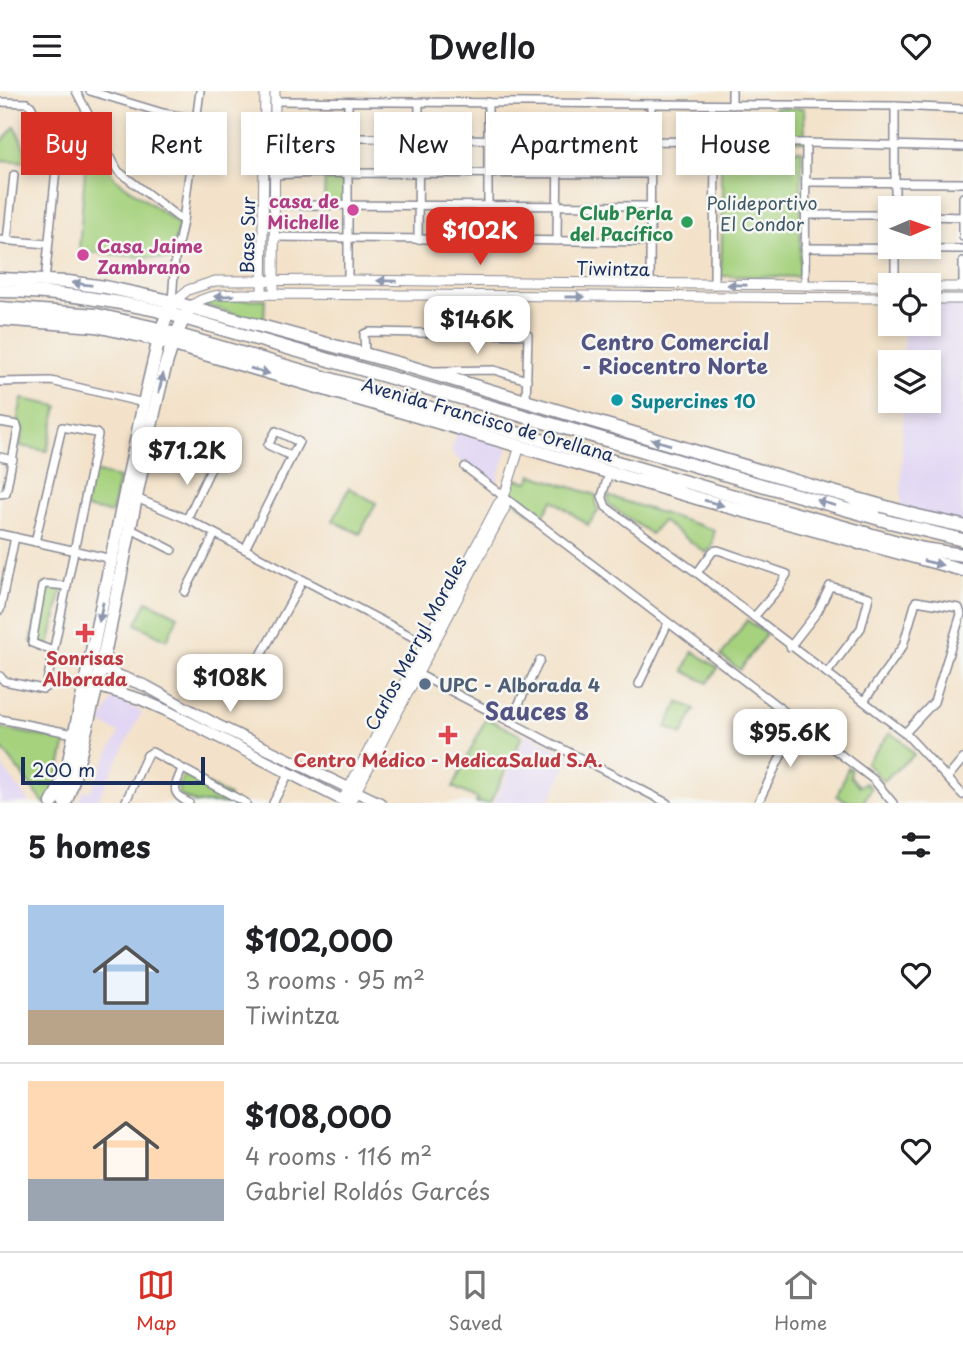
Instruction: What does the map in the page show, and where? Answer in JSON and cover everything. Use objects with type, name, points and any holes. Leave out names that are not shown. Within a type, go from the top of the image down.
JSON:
[{"type":"main road","name":"Avenida Francisco de Orellana","points":[[0,279],[104,287],[890,522],[963,540]]},
{"type":"main road","name":"Avenida Francisco de Orellana","points":[[0,291],[100,298],[169,308]]},
{"type":"main road","name":"Avenida Francisco de Orellana","points":[[0,308],[97,315],[609,473],[963,570]]},
{"type":"main road","points":[[95,667],[131,529],[167,337],[169,308]]},
{"type":"main road","name":"Avenida Francisco de Orellana","points":[[186,313],[365,355],[918,516],[963,526]]},
{"type":"main road","points":[[65,803],[73,785],[112,559],[144,403],[167,337],[186,313]]},
{"type":"main road","name":"Avenida Francisco de Orellana","points":[[0,319],[96,326],[167,337],[923,549],[963,555]]},
{"type":"main road","points":[[640,481],[711,489]]},
{"type":"main road","points":[[849,496],[890,522]]},
{"type":"main road","points":[[815,519],[859,543]]},
{"type":"main road","points":[[95,667],[152,688],[349,798]]},
{"type":"main road","points":[[52,803],[65,775],[74,734],[92,685]]},
{"type":"main road","points":[[92,685],[140,699],[289,773],[349,798],[380,803]]},
{"type":"street","points":[[76,91],[118,171],[183,221]]},
{"type":"street","points":[[90,91],[157,112]]},
{"type":"street","points":[[197,112],[200,91]]},
{"type":"street","name":"Base Sur","points":[[262,295],[265,91]]},
{"type":"street","points":[[732,91],[732,105]]},
{"type":"street","points":[[275,96],[348,102],[895,106],[963,109]]},
{"type":"street","points":[[0,101],[27,103],[31,106],[57,159],[45,281]]},
{"type":"street","points":[[348,102],[348,112]]},
{"type":"street","points":[[488,102],[488,112]]},
{"type":"street","points":[[419,103],[419,112]]},
{"type":"street","points":[[651,104],[651,112]]},
{"type":"street","points":[[895,106],[895,196]]},
{"type":"street","points":[[795,143],[963,147]]},
{"type":"street","points":[[805,286],[806,143]]},
{"type":"street","points":[[14,175],[4,240],[48,244]]},
{"type":"street","points":[[169,308],[189,175]]},
{"type":"street","name":"Base Sur","points":[[274,295],[275,175]]},
{"type":"street","points":[[348,175],[348,281]]},
{"type":"street","points":[[418,175],[418,240]]},
{"type":"street","points":[[488,175],[488,240]]},
{"type":"street","points":[[557,175],[557,241]]},
{"type":"street","points":[[650,175],[650,284]]},
{"type":"street","points":[[714,285],[715,175]]},
{"type":"street","points":[[806,182],[963,183]]},
{"type":"street","points":[[963,197],[963,237]]},
{"type":"street","points":[[275,205],[650,206]]},
{"type":"street","points":[[806,215],[878,215]]},
{"type":"street","points":[[942,216],[963,217]]},
{"type":"street","points":[[275,237],[650,242]]},
{"type":"street","points":[[805,248],[878,247]]},
{"type":"street","points":[[942,248],[963,249]]},
{"type":"street","points":[[941,287],[963,287],[963,261]]},
{"type":"street","name":"Tiwintza","points":[[169,308],[188,290],[207,282],[878,286]]},
{"type":"street","points":[[830,298],[831,286]]},
{"type":"street","name":"Tiwintza","points":[[186,313],[196,302],[210,296],[878,299]]},
{"type":"street","points":[[941,299],[963,299]]},
{"type":"street","points":[[365,355],[363,335],[366,332],[528,335],[526,403]]},
{"type":"street","points":[[421,371],[494,370],[527,380]]},
{"type":"street","points":[[0,382],[51,381],[144,403]]},
{"type":"street","points":[[0,422],[18,426],[6,493],[0,493]]},
{"type":"street","points":[[0,676],[4,681],[45,689],[97,434],[64,426],[35,542]]},
{"type":"street","name":"Carlos Merryl Morales","points":[[349,798],[428,644],[505,508],[505,498],[520,446]]},
{"type":"street","points":[[245,549],[291,456]]},
{"type":"street","points":[[0,457],[13,460]]},
{"type":"street","points":[[187,519],[212,466]]},
{"type":"street","points":[[466,467],[874,780],[893,803]]},
{"type":"street","points":[[609,473],[603,496],[606,507],[905,733],[963,795]]},
{"type":"street","points":[[135,498],[187,519],[428,644]]},
{"type":"street","points":[[131,529],[172,550]]},
{"type":"street","points":[[0,534],[112,559]]},
{"type":"street","points":[[185,593],[215,534]]},
{"type":"street","points":[[0,610],[15,537]]},
{"type":"street","points":[[696,573],[713,551],[718,550],[787,574],[779,588],[754,617]]},
{"type":"street","points":[[261,655],[303,580]]},
{"type":"street","points":[[53,651],[32,643],[43,586],[67,586]]},
{"type":"street","points":[[790,647],[818,611],[830,586],[869,597],[861,628],[827,673]]},
{"type":"street","points":[[864,701],[904,646],[916,601],[959,608],[961,614],[934,702],[905,733]]},
{"type":"street","points":[[639,684],[668,623]]},
{"type":"street","points":[[510,722],[540,660]]},
{"type":"street","points":[[414,672],[667,803]]},
{"type":"street","points":[[0,719],[74,734]]},
{"type":"street","points":[[758,803],[797,723]]},
{"type":"street","points":[[124,803],[147,755],[152,752],[231,799],[246,803]]},
{"type":"street","points":[[948,777],[963,759]]},
{"type":"street","points":[[183,769],[175,793],[189,803]]},
{"type":"street","points":[[273,803],[289,773]]},
{"type":"shaded area","points":[[941,300],[963,300],[963,523],[901,508],[903,413],[941,413],[941,350],[904,350],[904,336],[941,336]]},
{"type":"shaded area","points":[[457,432],[508,448],[495,487],[451,453]]},
{"type":"shaded area","points":[[113,698],[142,712],[98,799],[104,803],[77,803],[84,790],[90,792],[119,733],[101,723]]},
{"type":"shaded area","points":[[527,733],[571,757],[548,803],[496,803],[494,802]]},
{"type":"shaded area","points":[[0,764],[30,803],[0,803]]},
{"type":"green space","points":[[774,108],[804,108],[805,141],[795,141],[795,112],[774,112]]},
{"type":"green space","points":[[15,126],[21,140],[21,161],[0,160],[0,144]]},
{"type":"green space","name":"Polideportivo El Condor","points":[[795,150],[802,150],[800,277],[721,276],[721,175],[795,175]]},
{"type":"green space","points":[[112,174],[179,224],[171,260],[79,251],[85,175]]},
{"type":"green space","points":[[325,175],[346,175],[346,204],[324,202]]},
{"type":"green space","points":[[265,299],[264,322],[204,305],[206,301]]},
{"type":"green space","points":[[22,399],[58,406],[47,451],[20,446],[23,428],[17,422]]},
{"type":"green space","points":[[93,472],[119,478],[112,513],[84,508]]},
{"type":"green space","points":[[532,475],[596,495],[596,506],[599,510],[588,525],[553,500],[540,520],[516,502],[510,490],[514,479],[529,482]]},
{"type":"green space","points":[[349,488],[376,503],[360,534],[333,521]]},
{"type":"green space","points":[[608,496],[714,530],[712,547],[706,553],[662,521],[651,534],[609,505]]},
{"type":"green space","points":[[44,584],[62,589],[49,646],[31,642]]},
{"type":"green space","points":[[147,601],[178,616],[167,640],[136,624]]},
{"type":"green space","points":[[747,620],[766,634],[740,670],[721,656]]},
{"type":"green space","points":[[693,651],[718,668],[708,683],[684,671]]},
{"type":"green space","points":[[679,702],[695,709],[682,735],[666,727]]},
{"type":"green space","points":[[486,718],[522,736],[490,803],[476,803],[478,799],[453,787]]},
{"type":"green space","points":[[0,728],[66,741],[57,782],[48,803],[44,803],[0,746]]},
{"type":"green space","points":[[890,733],[902,741],[914,755],[883,781],[866,763]]},
{"type":"green space","points":[[848,767],[851,769],[850,776],[859,786],[866,783],[871,788],[863,803],[851,803],[837,796]]},
{"type":"green space","points":[[185,773],[229,796],[226,803],[196,803],[180,795],[178,787]]},
{"type":"place","name":"casa de Michelle","points":[[353,210]]},
{"type":"place","name":"Club Perla del Pacífico","points":[[687,222]]},
{"type":"place","name":"Casa Jaime Zambrano","points":[[83,255]]},
{"type":"place","name":"Supercines 10","points":[[617,400]]},
{"type":"place","name":"Sonrisas Alborada","points":[[85,633]]},
{"type":"place","name":"UPC - Alborada 4","points":[[425,684]]},
{"type":"place","name":"Centro Médico - MedicaSalud S.A.","points":[[448,735]]},
{"type":"district","name":"Centro Comercial - Riocentro Norte","points":[[675,353]]},
{"type":"district","name":"Sauces 8","points":[[537,710]]}]
